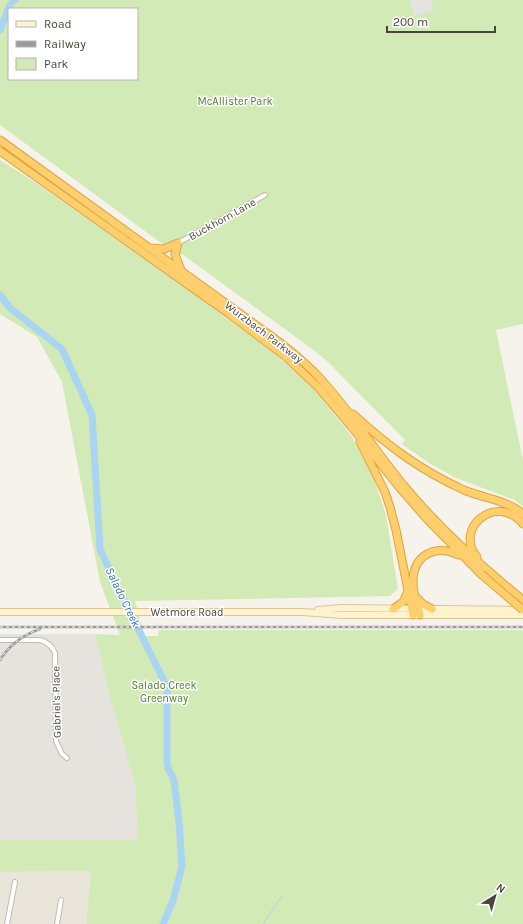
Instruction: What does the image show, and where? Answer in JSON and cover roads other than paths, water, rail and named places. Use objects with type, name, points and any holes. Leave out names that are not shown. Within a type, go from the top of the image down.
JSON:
[{"type":"highway","name":"Wurzbach Parkway","points":[[0,140],[182,271],[288,349],[310,368],[332,393],[405,487],[460,545],[491,574],[523,600]]},
{"type":"highway","name":"Wurzbach Parkway","points":[[0,151],[266,340],[303,372],[318,387],[351,426],[399,487],[427,519],[481,574],[523,611]]},
{"type":"highway","points":[[149,248],[164,248],[178,243],[176,254],[182,271]]},
{"type":"highway","points":[[332,393],[377,436],[405,458],[451,484],[510,506],[523,514]]},
{"type":"highway","points":[[351,426],[385,492],[396,530],[408,591],[416,612]]},
{"type":"highway","points":[[491,574],[473,552],[470,542],[473,528],[481,517],[493,512],[505,512],[523,524]]},
{"type":"highway","points":[[416,612],[416,597],[413,584],[414,572],[419,562],[425,555],[433,551],[444,550],[464,557]]},
{"type":"highway","points":[[393,609],[404,602],[408,591]]},
{"type":"highway","points":[[416,597],[423,604],[432,609]]},
{"type":"main road","name":"Wetmore Road","points":[[303,612],[342,608],[393,609],[416,612],[432,609],[523,611]]},
{"type":"main road","name":"Wetmore Road","points":[[0,612],[303,612],[342,615],[416,612],[523,611]]},
{"type":"street","name":"Buckhorn Lane","points":[[178,243],[265,195]]},
{"type":"street","name":"Gabriel's Place","points":[[0,640],[40,640],[50,645],[56,653],[56,741],[62,754],[67,758]]},
{"type":"street","points":[[7,924],[15,882]]},
{"type":"street","points":[[57,924],[62,900]]},
{"type":"waterway","points":[[0,30],[8,10]]},
{"type":"waterway","name":"Salado Creek","points":[[0,295],[10,308],[62,349],[92,415],[100,549],[167,687],[167,762],[168,768],[174,780],[182,866],[173,901],[163,924]]},
{"type":"waterway","points":[[263,924],[282,896]]},
{"type":"railway","points":[[0,627],[523,627]]},
{"type":"railway","points":[[0,660],[8,649],[17,641],[40,629]]},
{"type":"park label","name":"McAllister Park","points":[[235,101]]},
{"type":"park label","name":"Salado Creek Greenway","points":[[164,691]]}]
